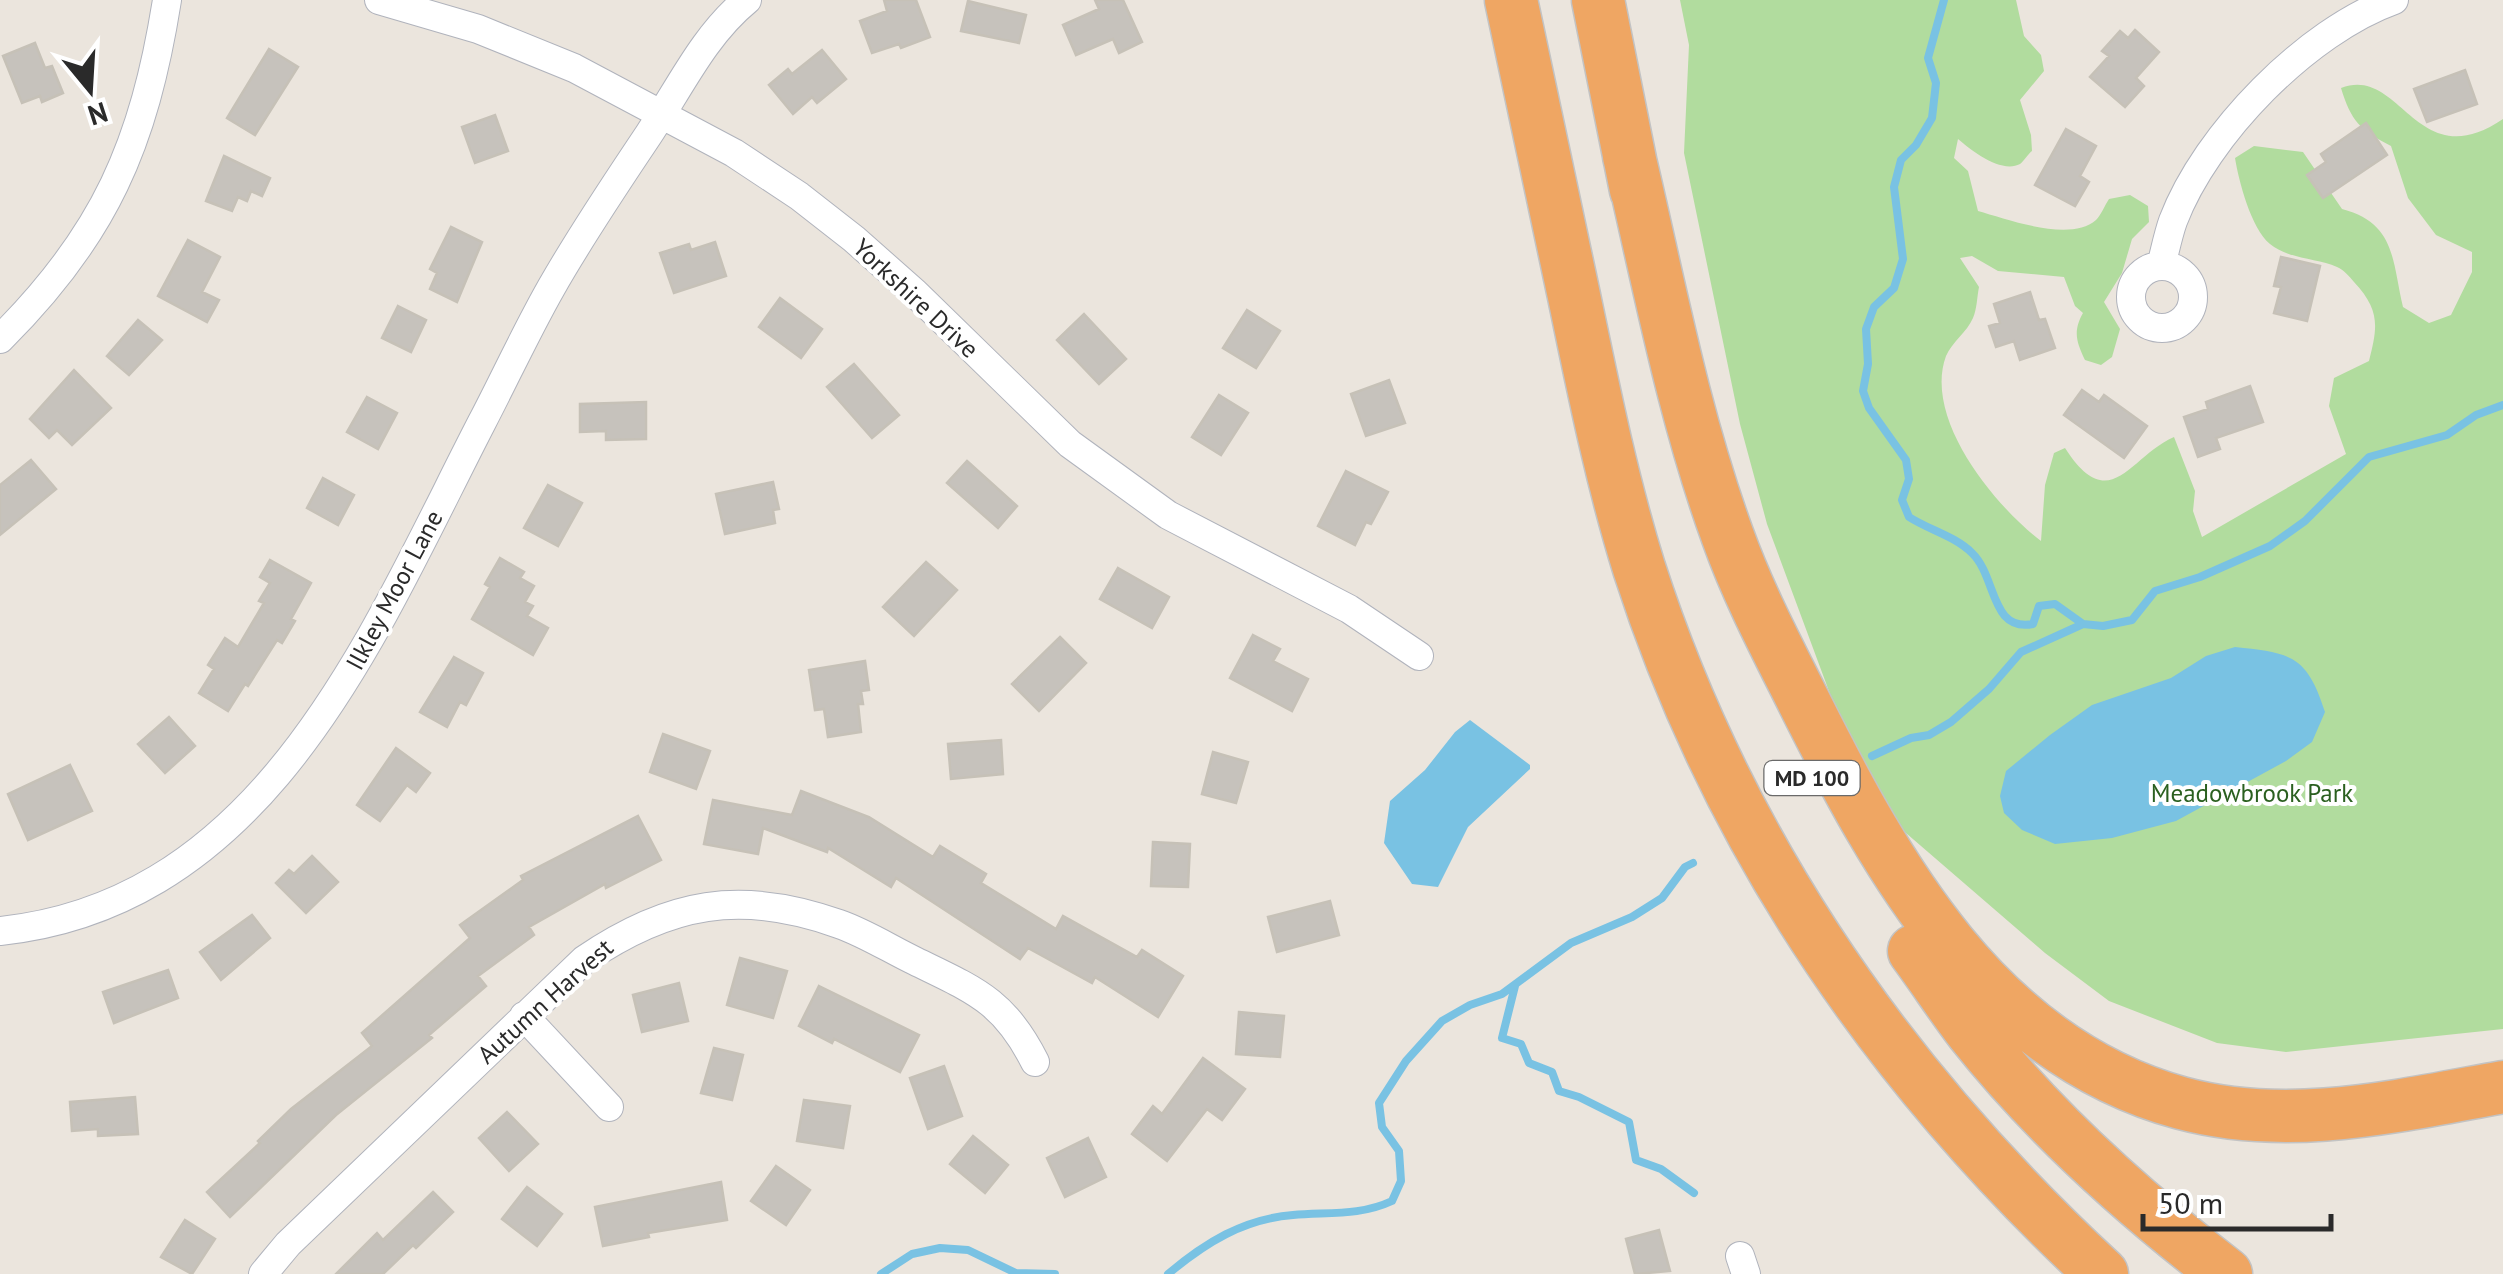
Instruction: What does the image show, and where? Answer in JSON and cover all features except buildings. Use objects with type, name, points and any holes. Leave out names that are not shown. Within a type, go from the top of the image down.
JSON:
[{"type":"highway","name":"MD 100","points":[[1511,0],[1607,456],[1669,650],[1724,777],[1838,975],[1913,1075],[1974,1148],[2102,1274]]},
{"type":"highway","name":"MD 100","points":[[1598,0],[1687,436],[1716,542],[1750,641],[1793,741],[1849,850],[1900,931],[1973,1032],[2088,1158],[2156,1221],[2226,1274]]},
{"type":"highway","points":[[1629,156],[1696,434],[1728,538],[1778,650],[1876,836],[1925,914],[1980,980],[2042,1034],[2108,1074],[2180,1102],[2237,1113],[2306,1117],[2354,1113],[2503,1087]]},
{"type":"highway","points":[[1913,1075],[1984,1184],[2061,1274]]},
{"type":"street","points":[[0,339],[70,262],[97,222],[121,174],[141,123],[156,68],[167,0]]},
{"type":"street","name":"Yorkshire Drive","points":[[378,0],[478,30],[558,62],[734,154],[854,238],[1070,444],[1168,515],[1349,609],[1419,656]]},
{"type":"street","name":"Ilkley Moor Lane","points":[[0,931],[76,916],[131,894],[185,862],[237,820],[278,777],[326,712],[369,642],[550,289],[710,40],[747,0]]},
{"type":"street","points":[[2160,266],[2174,219],[2229,126],[2290,64],[2324,38],[2386,1]]},
{"type":"street","name":"Autumn Harvest","points":[[264,1274],[288,1244],[584,960],[623,933],[661,918],[705,906],[747,904],[788,909],[841,924],[979,992],[1020,1032],[1034,1062]]},
{"type":"street","points":[[524,1016],[609,1108]]},
{"type":"green space","name":"Meadowbrook Park","points":[[1680,0],[2016,0],[2024,36],[2041,55],[2044,71],[2020,100],[2032,151],[2020,164],[2004,166],[1958,139],[1954,158],[1968,171],[1978,211],[2038,227],[2071,229],[2096,220],[2109,199],[2130,195],[2148,206],[2149,222],[2132,239],[2122,273],[2104,302],[2120,329],[2112,357],[2101,365],[2085,360],[2082,353],[2077,331],[2083,313],[2075,306],[2064,277],[1998,271],[1972,256],[1960,258],[1979,287],[1973,318],[1946,356],[1942,381],[1945,407],[1954,433],[1985,484],[2041,541],[2045,485],[2054,453],[2065,448],[2081,468],[2095,478],[2108,480],[2120,476],[2174,437],[2195,491],[2193,511],[2202,537],[2346,454],[2329,406],[2334,378],[2369,361],[2375,328],[2373,310],[2342,270],[2285,253],[2263,237],[2247,204],[2235,158],[2254,146],[2303,152],[2342,209],[2360,215],[2382,234],[2393,259],[2403,307],[2429,323],[2451,315],[2472,272],[2472,252],[2436,235],[2408,198],[2391,146],[2358,123],[2341,88],[2362,85],[2379,91],[2429,129],[2449,136],[2474,134],[2503,119],[2503,1029],[2286,1052],[2217,1043],[2109,1001],[2045,953],[1899,827],[1833,702],[1767,524],[1740,424],[1684,153],[1689,45]]},
{"type":"water","points":[[2235,647],[2294,660],[2318,693],[2325,712],[2312,742],[2286,761],[2176,821],[2112,838],[2055,844],[2022,830],[2004,813],[2000,796],[2006,771],[2050,735],[2092,705],[2171,678],[2206,656]]},
{"type":"water","points":[[1470,720],[1530,765],[1530,769],[1468,827],[1438,887],[1412,884],[1384,843],[1390,801],[1425,770],[1455,732]]},
{"type":"waterway","points":[[1944,0],[1928,58],[1936,83],[1932,118],[1916,145],[1901,160],[1894,187],[1903,259],[1894,288],[1874,307],[1866,329],[1868,364],[1863,391],[1869,408],[1906,460],[1909,479],[1902,500],[1909,517],[1972,553],[2009,620],[2033,624],[2039,606],[2055,604],[2083,624],[2103,626],[2132,620],[2155,591],[2200,577],[2270,546],[2305,521],[2369,457],[2447,435],[2476,415],[2503,405]]},
{"type":"waterway","points":[[1872,756],[1911,738],[1929,735],[1951,722],[1989,689],[2021,652],[2083,624]]},
{"type":"waterway","points":[[1168,1274],[1196,1252],[1241,1227],[1275,1217],[1356,1211],[1392,1201],[1401,1181],[1399,1151],[1382,1127],[1379,1103],[1406,1061],[1442,1021],[1470,1005],[1502,994],[1571,943],[1632,917],[1662,898],[1685,867],[1693,863]]},
{"type":"waterway","points":[[1515,986],[1502,1038],[1521,1044],[1529,1063],[1552,1072],[1559,1091],[1629,1122],[1636,1160],[1661,1169],[1694,1193]]},
{"type":"waterway","points":[[881,1274],[912,1254],[940,1248],[968,1250],[1016,1273],[1055,1274]]}]
